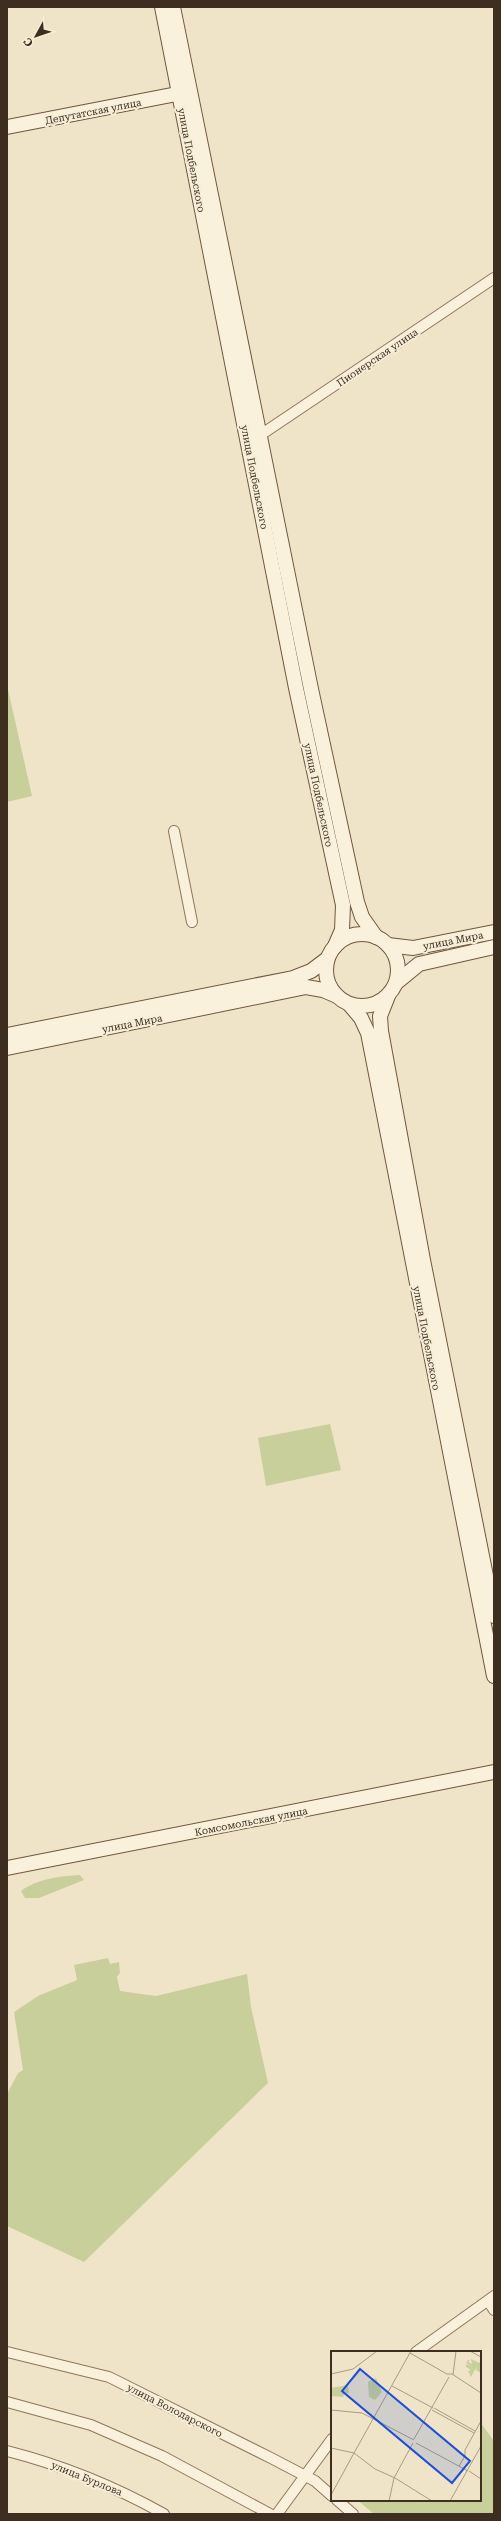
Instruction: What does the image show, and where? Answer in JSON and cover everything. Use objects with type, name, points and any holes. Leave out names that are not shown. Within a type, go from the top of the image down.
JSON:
[{"type":"main road","name":"улица Подбельского","points":[[162,7],[185,92],[259,436],[296,688],[343,905],[342,930],[335,946]]},
{"type":"main road","name":"улица Подбельского","points":[[173,7],[185,92],[270,519],[357,902],[362,916],[376,937]]},
{"type":"main road","name":"Депутатская улица","points":[[7,127],[185,92]]},
{"type":"main road","name":"улица Мира","points":[[388,945],[414,948],[494,932]]},
{"type":"main road","points":[[354,934],[376,937],[388,945],[398,966],[396,982],[388,996],[374,1004],[366,1006],[350,1005],[323,990],[306,987],[255,992],[303,975],[327,959],[335,946],[354,934]]},
{"type":"main road","name":"улица Мира","points":[[396,982],[419,964],[494,947]]},
{"type":"main road","points":[[327,959],[326,975],[331,990],[336,996]]},
{"type":"main road","name":"улица Мира","points":[[7,1035],[255,992]]},
{"type":"main road","name":"улица Мира","points":[[7,1048],[255,992]]},
{"type":"main road","name":"улица Подбельского","points":[[388,996],[380,1016],[381,1031],[491,1621],[494,1676]]},
{"type":"main road","name":"улица Подбельского","points":[[350,1005],[361,1018],[368,1033],[491,1621]]},
{"type":"main road","name":"Комсомольская улица","points":[[7,1868],[494,1772]]},
{"type":"street","name":"Пионерская улица","points":[[259,436],[494,278]]},
{"type":"street","points":[[174,831],[192,922]]},
{"type":"street","points":[[417,2351],[491,2299],[494,2310]]},
{"type":"street","name":"улица Володарского","points":[[7,2352],[109,2377],[315,2481],[331,2495]]},
{"type":"street","points":[[7,2402],[91,2425],[162,2456],[270,2514]]},
{"type":"street","points":[[277,2514],[303,2476],[331,2440]]},
{"type":"street","name":"улица Бурлова","points":[[7,2451],[58,2465],[128,2494],[164,2514]]},
{"type":"street","points":[[338,2501],[353,2514]]},
{"type":"green space","points":[[7,685],[32,796],[7,802]]},
{"type":"green space","points":[[330,1424],[341,1470],[266,1486],[258,1438]]},
{"type":"green space","points":[[80,1875],[84,1880],[39,1898],[25,1898],[21,1891],[41,1881],[57,1877]]},
{"type":"green space","points":[[108,1958],[110,1964],[119,1962],[120,1973],[117,1977],[120,1991],[156,1996],[247,1974],[251,2007],[268,2083],[84,2262],[7,2226],[7,2094],[18,2073],[23,2070],[14,2012],[38,1996],[77,1980],[74,1965]]},
{"type":"green space","points":[[481,2423],[494,2441],[494,2514],[374,2514],[358,2501],[481,2501]]}]
